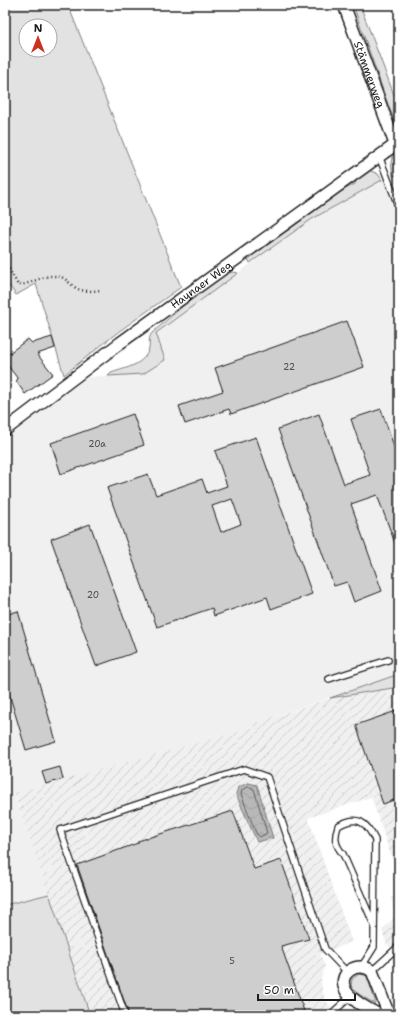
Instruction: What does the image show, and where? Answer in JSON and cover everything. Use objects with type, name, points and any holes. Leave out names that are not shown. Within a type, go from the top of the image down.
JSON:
[{"type":"street","name":"Stämmerweg","points":[[344,5],[397,143]]},
{"type":"street","name":"Haynaer Weg","points":[[5,430],[120,343],[397,143]]},
{"type":"street","points":[[379,1015],[346,993],[343,982],[348,972],[357,967],[367,969],[389,1015]]},
{"type":"lane","points":[[378,156],[399,208]]},
{"type":"lane","points":[[329,679],[388,660]]},
{"type":"lane","points":[[125,1015],[60,830],[244,769],[267,777],[325,949],[348,972]]},
{"type":"lane","points":[[367,969],[374,947],[374,925],[374,840],[369,828],[361,821],[353,820],[338,826],[334,838],[337,847],[343,854],[374,925]]},
{"type":"lane","points":[[367,969],[399,946]]},
{"type":"lane","points":[[330,1015],[350,997]]},
{"type":"path","points":[[5,262],[18,285],[47,276],[55,276],[63,277],[75,288],[82,290],[101,290]]},
{"type":"shaded area","points":[[5,5],[68,5],[181,287],[118,332],[64,375],[36,284],[16,295],[5,280]]},
{"type":"shaded area","points":[[353,5],[360,5],[399,108],[399,123],[394,118],[390,110]]},
{"type":"shaded area","points":[[399,149],[399,174],[393,176],[391,162],[394,152]]},
{"type":"shaded area","points":[[369,170],[378,174],[382,180],[312,219],[250,263],[248,259],[250,256],[338,193],[355,184],[357,178]]},
{"type":"shaded area","points":[[399,174],[399,674],[254,723],[245,730],[14,794],[49,894],[5,905],[5,439],[87,377],[143,374],[165,360],[156,333],[312,219],[382,180]]},
{"type":"shaded area","points":[[233,272],[238,273],[156,333],[165,360],[143,374],[108,376],[111,373],[139,362],[147,354],[152,333],[204,289],[226,274]]},
{"type":"shaded area","points":[[399,674],[399,687],[330,698]]},
{"type":"shaded area","points":[[399,687],[399,879],[371,797],[308,818],[352,942],[320,954],[325,966],[321,979],[325,1000],[339,1015],[90,1015],[14,793],[245,730],[254,723],[330,698]]},
{"type":"shaded area","points":[[49,894],[90,1015],[5,1015],[5,905]]},
{"type":"shaded area","points":[[399,896],[399,980],[394,966],[398,955],[386,943],[382,930],[396,915],[391,898]]},
{"type":"shaded area","points":[[359,974],[367,977],[375,1004],[354,991],[351,986],[352,979]]},
{"type":"water","points":[[249,783],[257,785],[273,838],[257,842],[236,794],[238,787]]},
{"type":"building","points":[[347,321],[364,367],[231,414],[229,409],[185,424],[179,406],[223,391],[215,368]]},
{"type":"building","points":[[52,337],[55,348],[37,354],[53,374],[25,394],[16,381],[18,379],[5,362],[5,356],[28,339],[32,343]]},
{"type":"building","points":[[381,409],[399,461],[399,551],[377,495],[351,504],[382,591],[354,602],[347,582],[334,586],[278,429],[319,414],[344,484],[370,475],[351,419]]},
{"type":"building","points":[[133,414],[144,445],[61,474],[51,443]]},
{"type":"building","points":[[256,437],[312,594],[271,609],[267,597],[214,616],[212,608],[157,627],[107,488],[148,474],[156,495],[202,479],[207,493],[227,486],[215,451]],"holes":[[[232,499],[241,524],[221,532],[212,506]]]},
{"type":"building","points":[[90,524],[136,652],[96,666],[51,539]]},
{"type":"building","points":[[18,611],[56,741],[26,750],[5,680],[5,615]]},
{"type":"building","points":[[399,710],[399,798],[383,804],[356,725]]},
{"type":"building","points":[[60,767],[63,779],[46,784],[42,772]]},
{"type":"building","points":[[233,811],[254,869],[281,860],[309,939],[281,946],[304,1011],[292,1015],[129,1015],[77,865],[138,843],[138,841]]}]
